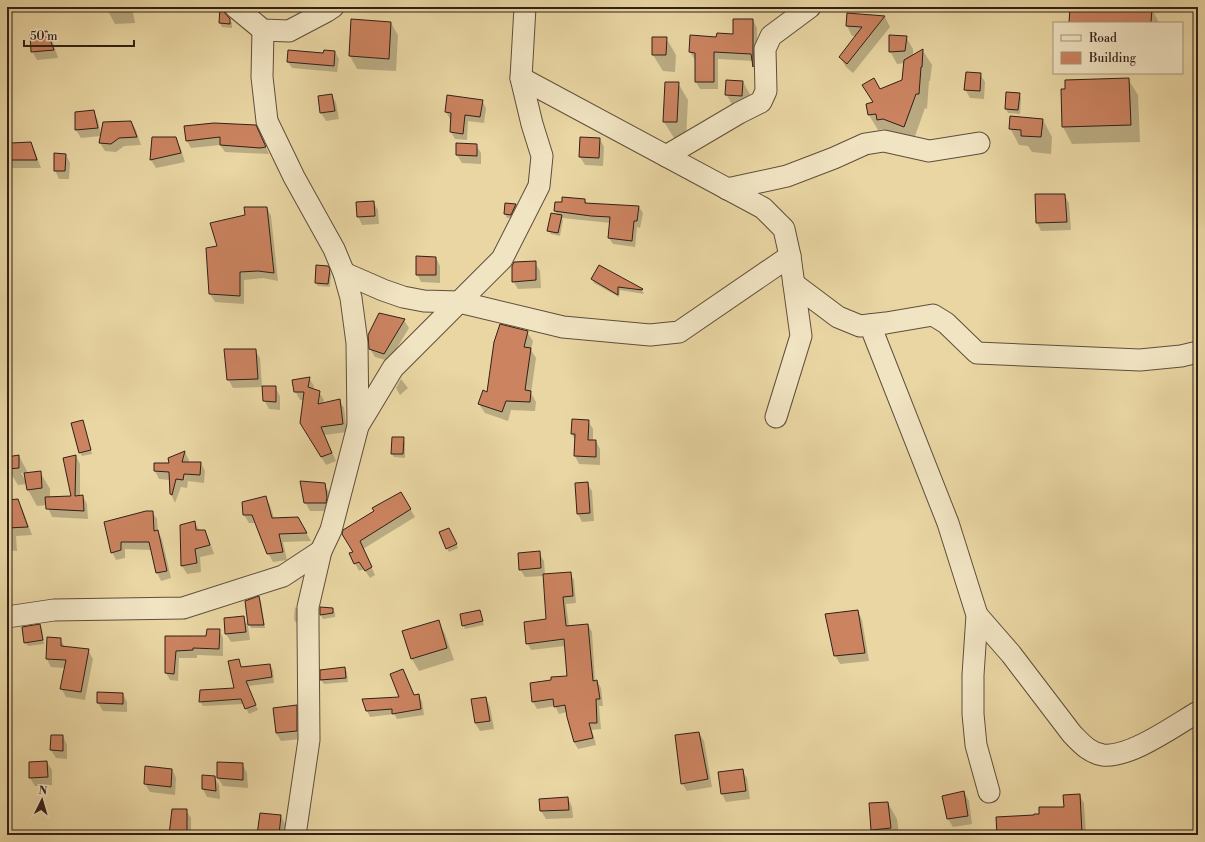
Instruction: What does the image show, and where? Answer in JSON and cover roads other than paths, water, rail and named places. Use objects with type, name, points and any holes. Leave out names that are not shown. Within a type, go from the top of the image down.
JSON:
[{"type":"street","points":[[235,7],[263,30],[289,31],[327,12],[333,7]]},
{"type":"street","points":[[358,426],[393,368],[502,259],[539,186],[542,156],[520,78],[525,7]]},
{"type":"street","points":[[666,156],[739,113],[761,102],[766,91],[765,49],[771,36],[810,7]]},
{"type":"street","points":[[263,30],[262,77],[267,121],[294,177],[334,249],[344,273],[351,298],[357,343],[358,426],[331,530],[321,551],[308,607],[309,740],[295,835]]},
{"type":"street","points":[[520,78],[763,208],[784,229],[790,256],[801,336],[776,417]]},
{"type":"street","points":[[727,189],[787,176],[865,144],[884,141],[929,151],[979,143]]},
{"type":"street","points":[[344,273],[403,297],[424,301],[460,302],[563,327],[650,334],[679,332],[790,256]]},
{"type":"street","points":[[794,284],[838,317],[860,326],[933,315],[946,323],[978,353],[1140,360],[1181,356],[1198,352]]},
{"type":"street","points":[[870,325],[948,523],[977,616],[973,674],[973,714],[976,745],[988,792]]},
{"type":"street","points":[[7,617],[54,610],[183,608],[283,576],[321,551]]},
{"type":"street","points":[[977,616],[1011,654],[1072,734],[1091,751],[1102,755],[1116,754],[1135,748],[1198,712]]}]
